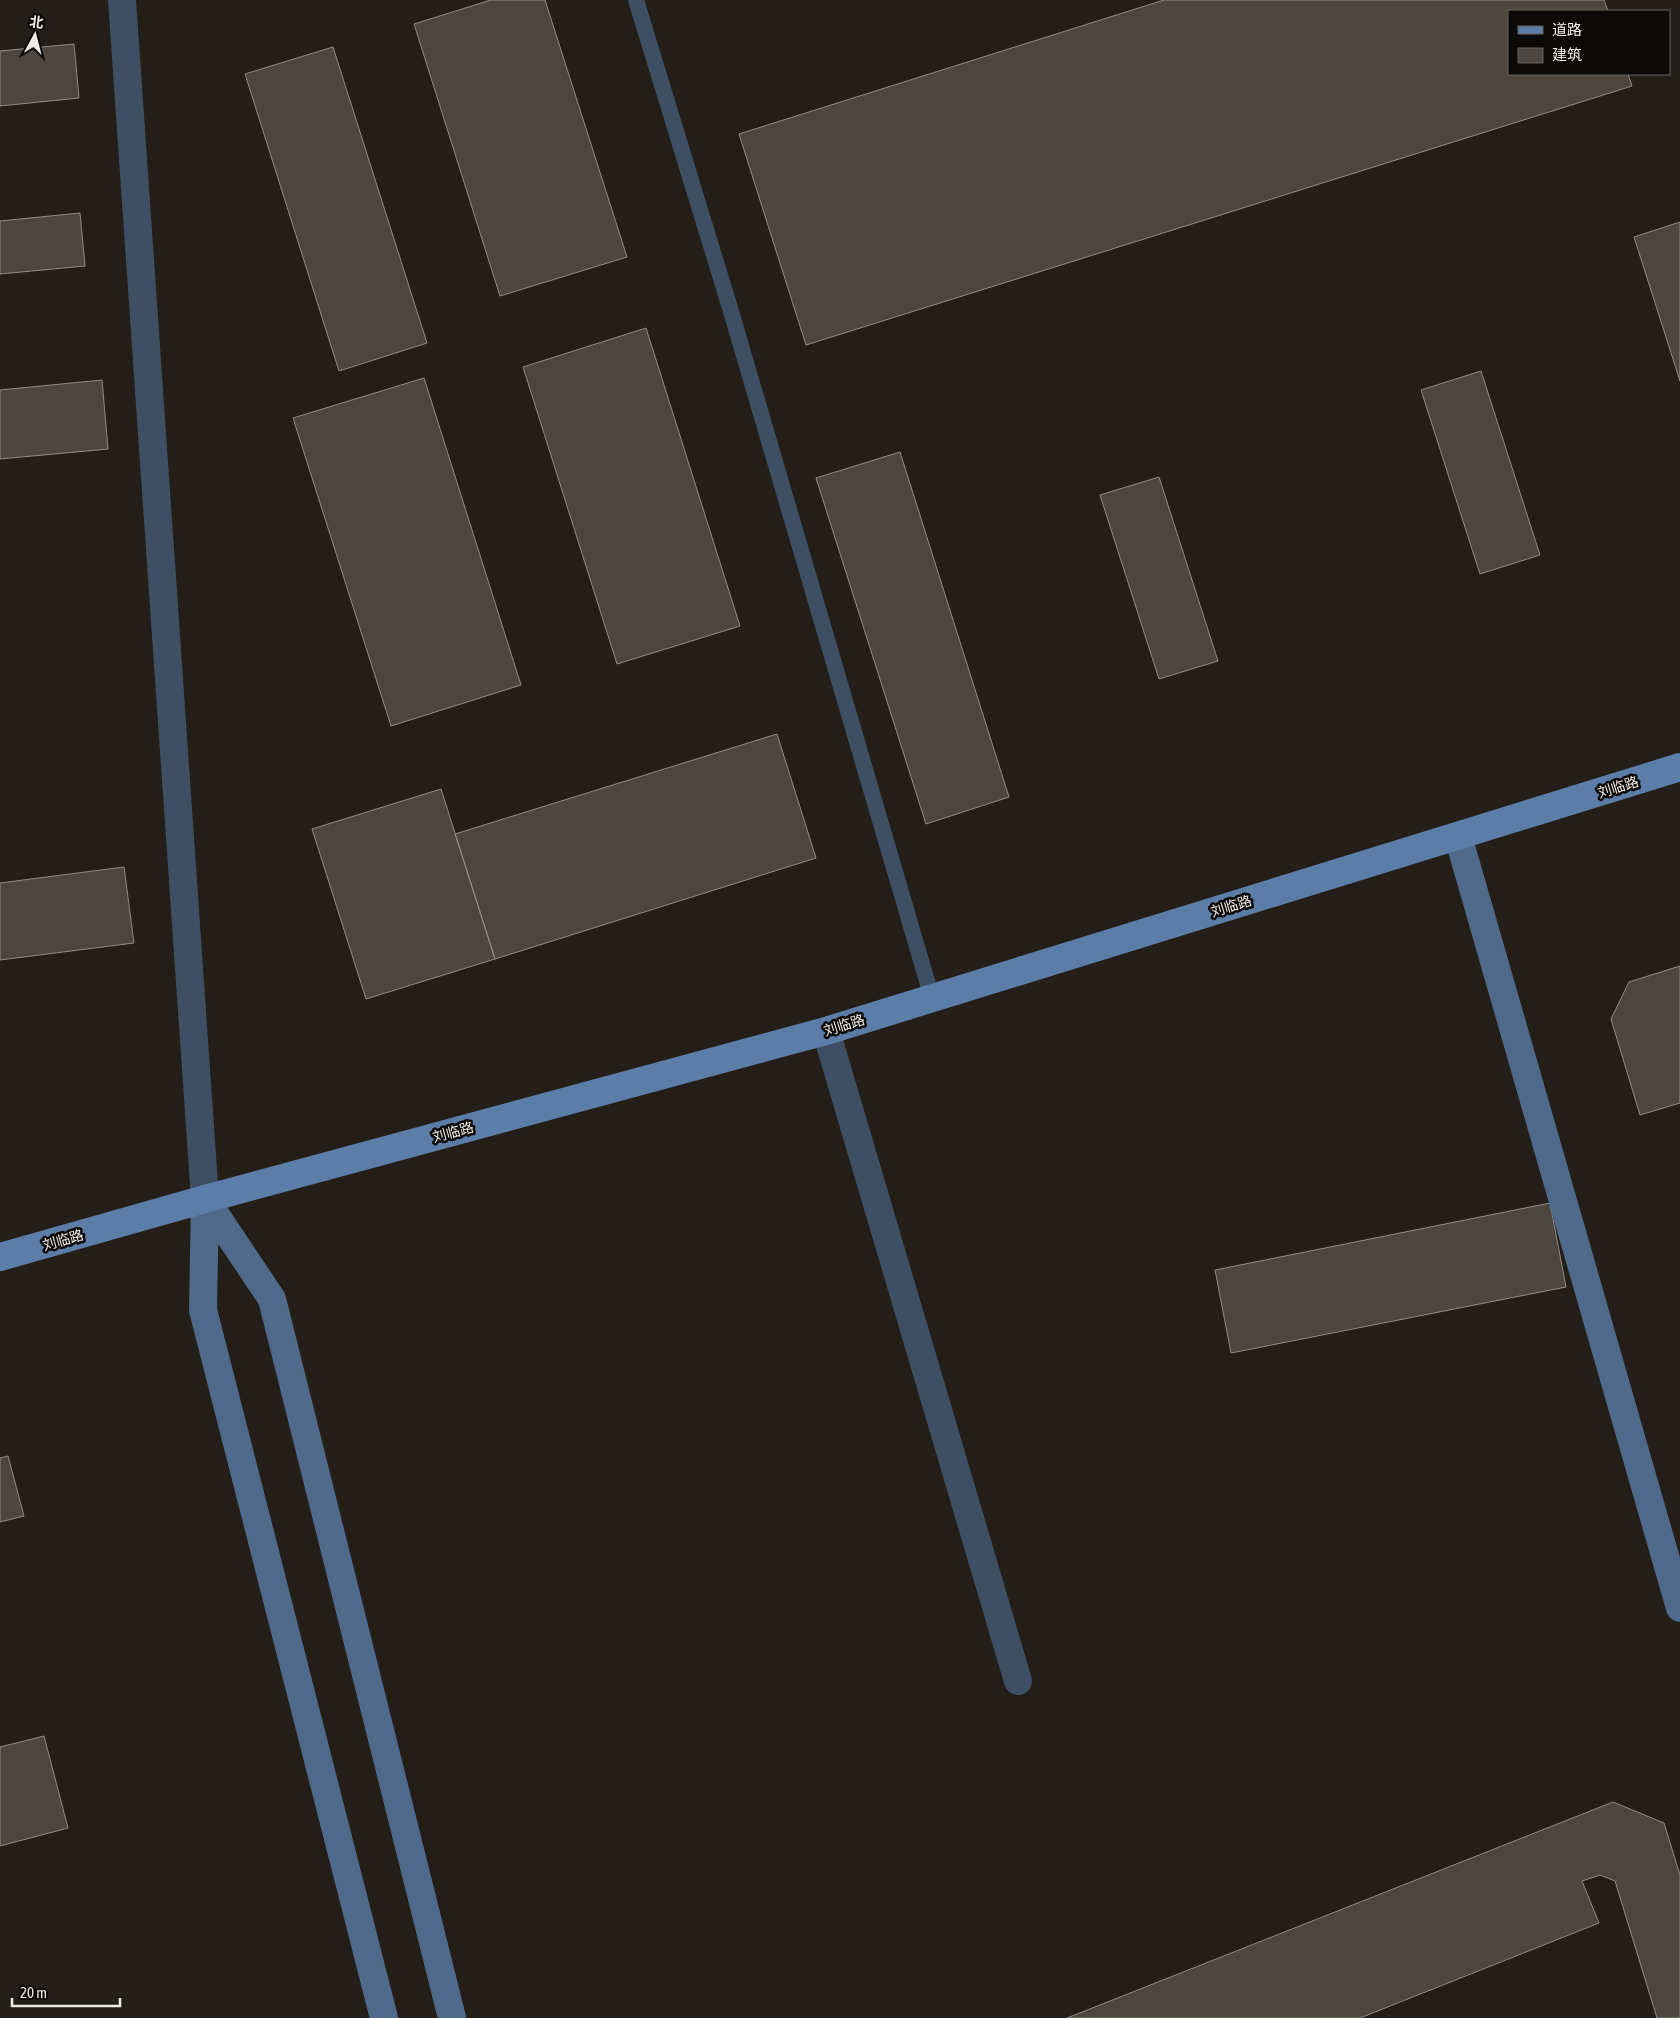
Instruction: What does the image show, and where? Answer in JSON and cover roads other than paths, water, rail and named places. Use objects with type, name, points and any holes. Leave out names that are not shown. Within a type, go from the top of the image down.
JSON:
[{"type":"main road","name":"刘临路","points":[[0,1258],[205,1200],[826,1031],[1680,767]]},
{"type":"main road","points":[[1458,836],[1680,1608]]},
{"type":"main road","points":[[205,1200],[203,1310],[384,2018]]},
{"type":"main road","points":[[205,1200],[272,1299],[452,2018]]},
{"type":"street","points":[[122,0],[205,1200]]},
{"type":"street","points":[[826,1031],[1018,1681]]},
{"type":"lane","points":[[636,0],[730,308],[932,998]]}]
